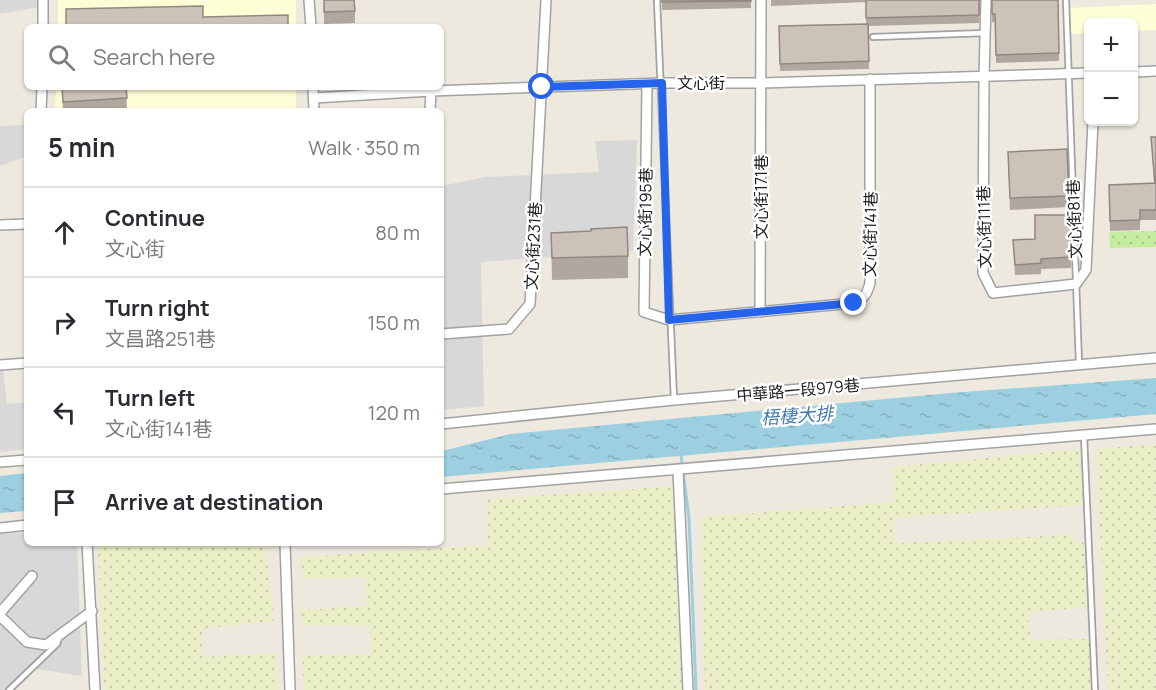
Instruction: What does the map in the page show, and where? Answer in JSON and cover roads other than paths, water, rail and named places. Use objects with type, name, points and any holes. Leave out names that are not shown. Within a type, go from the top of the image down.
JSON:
[{"type":"street","points":[[43,0],[43,24]]},
{"type":"street","points":[[309,0],[311,24]]},
{"type":"street","name":"文心街231巷","points":[[444,334],[509,329],[530,304],[546,0]]},
{"type":"street","name":"文心街171巷","points":[[760,312],[761,0]]},
{"type":"street","points":[[984,75],[987,0]]},
{"type":"street","points":[[1138,72],[1156,71]]},
{"type":"street","name":"文心街","points":[[314,98],[431,91],[662,83],[761,83],[1084,73]]},
{"type":"street","name":"文心街111巷","points":[[984,75],[984,273],[993,293],[1076,284]]},
{"type":"street","name":"文心街141巷","points":[[669,320],[854,303],[862,299],[870,283],[870,80]]},
{"type":"street","name":"文心街195巷","points":[[646,84],[644,312],[669,320]]},
{"type":"street","points":[[41,108],[42,90]]},
{"type":"street","points":[[313,90],[314,108]]},
{"type":"street","points":[[430,108],[431,91]]},
{"type":"street","points":[[1076,284],[1086,270],[1094,126]]},
{"type":"street","points":[[0,225],[24,224]]},
{"type":"street","name":"中華路一段979巷","points":[[444,424],[674,400],[1156,358]]},
{"type":"street","points":[[0,365],[24,363]]},
{"type":"street","points":[[444,489],[1156,429]]},
{"type":"street","points":[[0,462],[24,460]]},
{"type":"street","points":[[678,470],[688,690]]},
{"type":"street","points":[[0,528],[24,525]]},
{"type":"street","points":[[87,546],[95,690]]},
{"type":"street","points":[[285,546],[290,690]]},
{"type":"street","points":[[32,576],[0,615],[27,642],[46,645],[92,611]]},
{"type":"lane","points":[[657,0],[674,400]]},
{"type":"lane","name":"文心街81巷","points":[[1066,0],[1079,364]]},
{"type":"lane","points":[[873,37],[985,33]]},
{"type":"lane","points":[[1084,436],[1095,690]]},
{"type":"lane","points":[[9,690],[57,644],[60,635]]},
{"type":"water","name":"梧棲大排","points":[[1156,378],[1156,414],[444,477],[444,450],[510,434],[950,393]]},
{"type":"water","points":[[24,473],[24,511],[0,513],[0,476]]},
{"type":"waterway","points":[[681,455],[689,518],[696,690]]}]
